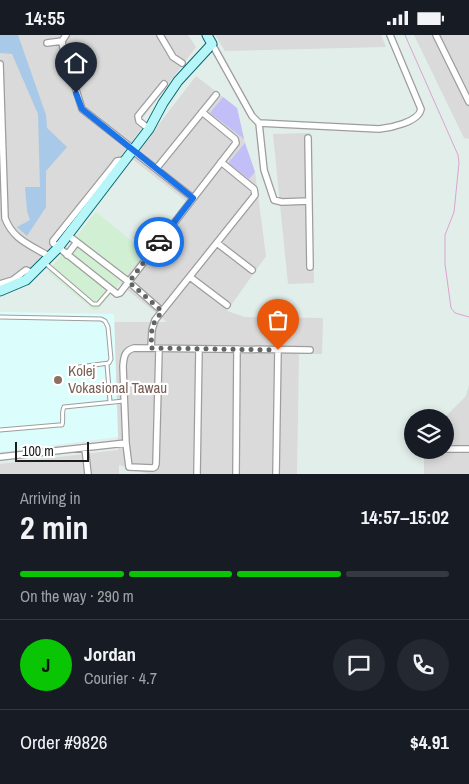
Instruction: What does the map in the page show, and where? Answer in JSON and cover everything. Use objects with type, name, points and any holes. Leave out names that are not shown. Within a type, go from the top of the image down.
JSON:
[{"type":"street","points":[[47,43],[62,41],[66,35]]},
{"type":"street","points":[[160,35],[173,57],[182,63]]},
{"type":"street","points":[[207,35],[252,117],[259,123],[379,129],[400,124],[418,115],[421,109],[390,35]]},
{"type":"street","points":[[436,35],[469,102]]},
{"type":"street","points":[[62,41],[81,107],[193,198]]},
{"type":"street","points":[[0,291],[26,280],[69,236],[149,129],[178,81],[212,44]]},
{"type":"street","points":[[0,64],[5,218],[11,231],[16,236],[47,260]]},
{"type":"street","points":[[149,129],[139,121],[138,117],[164,84]]},
{"type":"street","points":[[156,169],[216,95]]},
{"type":"street","points":[[124,160],[117,161],[54,239],[53,243],[114,294],[119,294],[129,282],[237,141],[202,112]]},
{"type":"street","points":[[259,123],[264,170],[274,200],[282,202],[309,201]]},
{"type":"street","points":[[308,138],[310,267]]},
{"type":"street","points":[[151,348],[152,326],[162,311],[255,195],[255,192],[221,162]]},
{"type":"street","points":[[69,236],[129,282],[162,311]]},
{"type":"street","points":[[67,255],[77,242]]},
{"type":"street","points":[[217,243],[252,270]]},
{"type":"street","points":[[0,284],[9,282],[26,270],[33,273]]},
{"type":"street","points":[[190,277],[226,305]]},
{"type":"street","points":[[159,349],[155,467],[129,467],[124,401],[125,354],[128,350],[134,348],[310,350]]},
{"type":"street","points":[[197,474],[199,349]]},
{"type":"street","points":[[236,474],[237,349]]},
{"type":"street","points":[[276,474],[278,350]]},
{"type":"street","points":[[0,457],[126,443]]},
{"type":"street","points":[[85,448],[88,474]]},
{"type":"street","points":[[454,449],[469,449]]},
{"type":"lane","points":[[47,260],[93,304],[98,304],[110,290]]},
{"type":"lane","points":[[0,317],[101,319],[105,321],[108,327],[110,359],[107,364],[110,402]]},
{"type":"lane","points":[[79,367],[107,364]]},
{"type":"lane","points":[[0,430],[62,425],[64,421],[64,407],[124,401]]},
{"type":"shaded area","points":[[0,35],[188,35],[196,47],[138,124],[142,128],[39,264],[29,274],[0,288]]},
{"type":"shaded area","points":[[0,35],[18,35],[46,115],[47,128],[67,147],[46,171],[46,207],[27,236],[17,227],[30,220],[27,211],[25,187],[40,187],[38,114],[12,54],[0,53]]},
{"type":"shaded area","points":[[215,35],[381,35],[386,47],[225,51]]},
{"type":"shaded area","points":[[414,35],[469,35],[469,139],[464,138]]},
{"type":"shaded area","points":[[196,76],[237,108],[245,143],[255,172],[266,256],[227,311],[245,317],[323,318],[322,354],[299,354],[297,474],[148,474],[119,465],[119,474],[0,474],[0,464],[118,450],[114,322],[167,322],[120,284],[186,201],[132,159]]},
{"type":"shaded area","points":[[223,97],[237,108],[244,139],[210,113]]},
{"type":"shaded area","points":[[310,133],[314,283],[288,284],[273,134]]},
{"type":"shaded area","points":[[245,143],[255,172],[249,179],[230,165],[229,162]]},
{"type":"shaded area","points":[[96,212],[145,252],[98,310],[94,310],[48,272]]},
{"type":"shaded area","name":"Kolej Vokasional Tawau","points":[[0,312],[114,314],[118,437],[0,452]]},
{"type":"shaded area","points":[[469,384],[469,474],[424,474],[424,459],[454,459],[453,409],[466,396]]},
{"type":"waterway","points":[[405,35],[458,155],[459,163],[454,212],[445,235],[445,264],[451,308],[455,313],[469,317]]},
{"type":"way so far","points":[[159,242],[129,282],[162,311],[152,326],[151,348],[278,350]]},
{"type":"place","name":"Kolej Vokasional Tawau","points":[[58,380]]},
{"type":"route","points":[[76,93],[82,109],[193,198],[159,242]]}]
